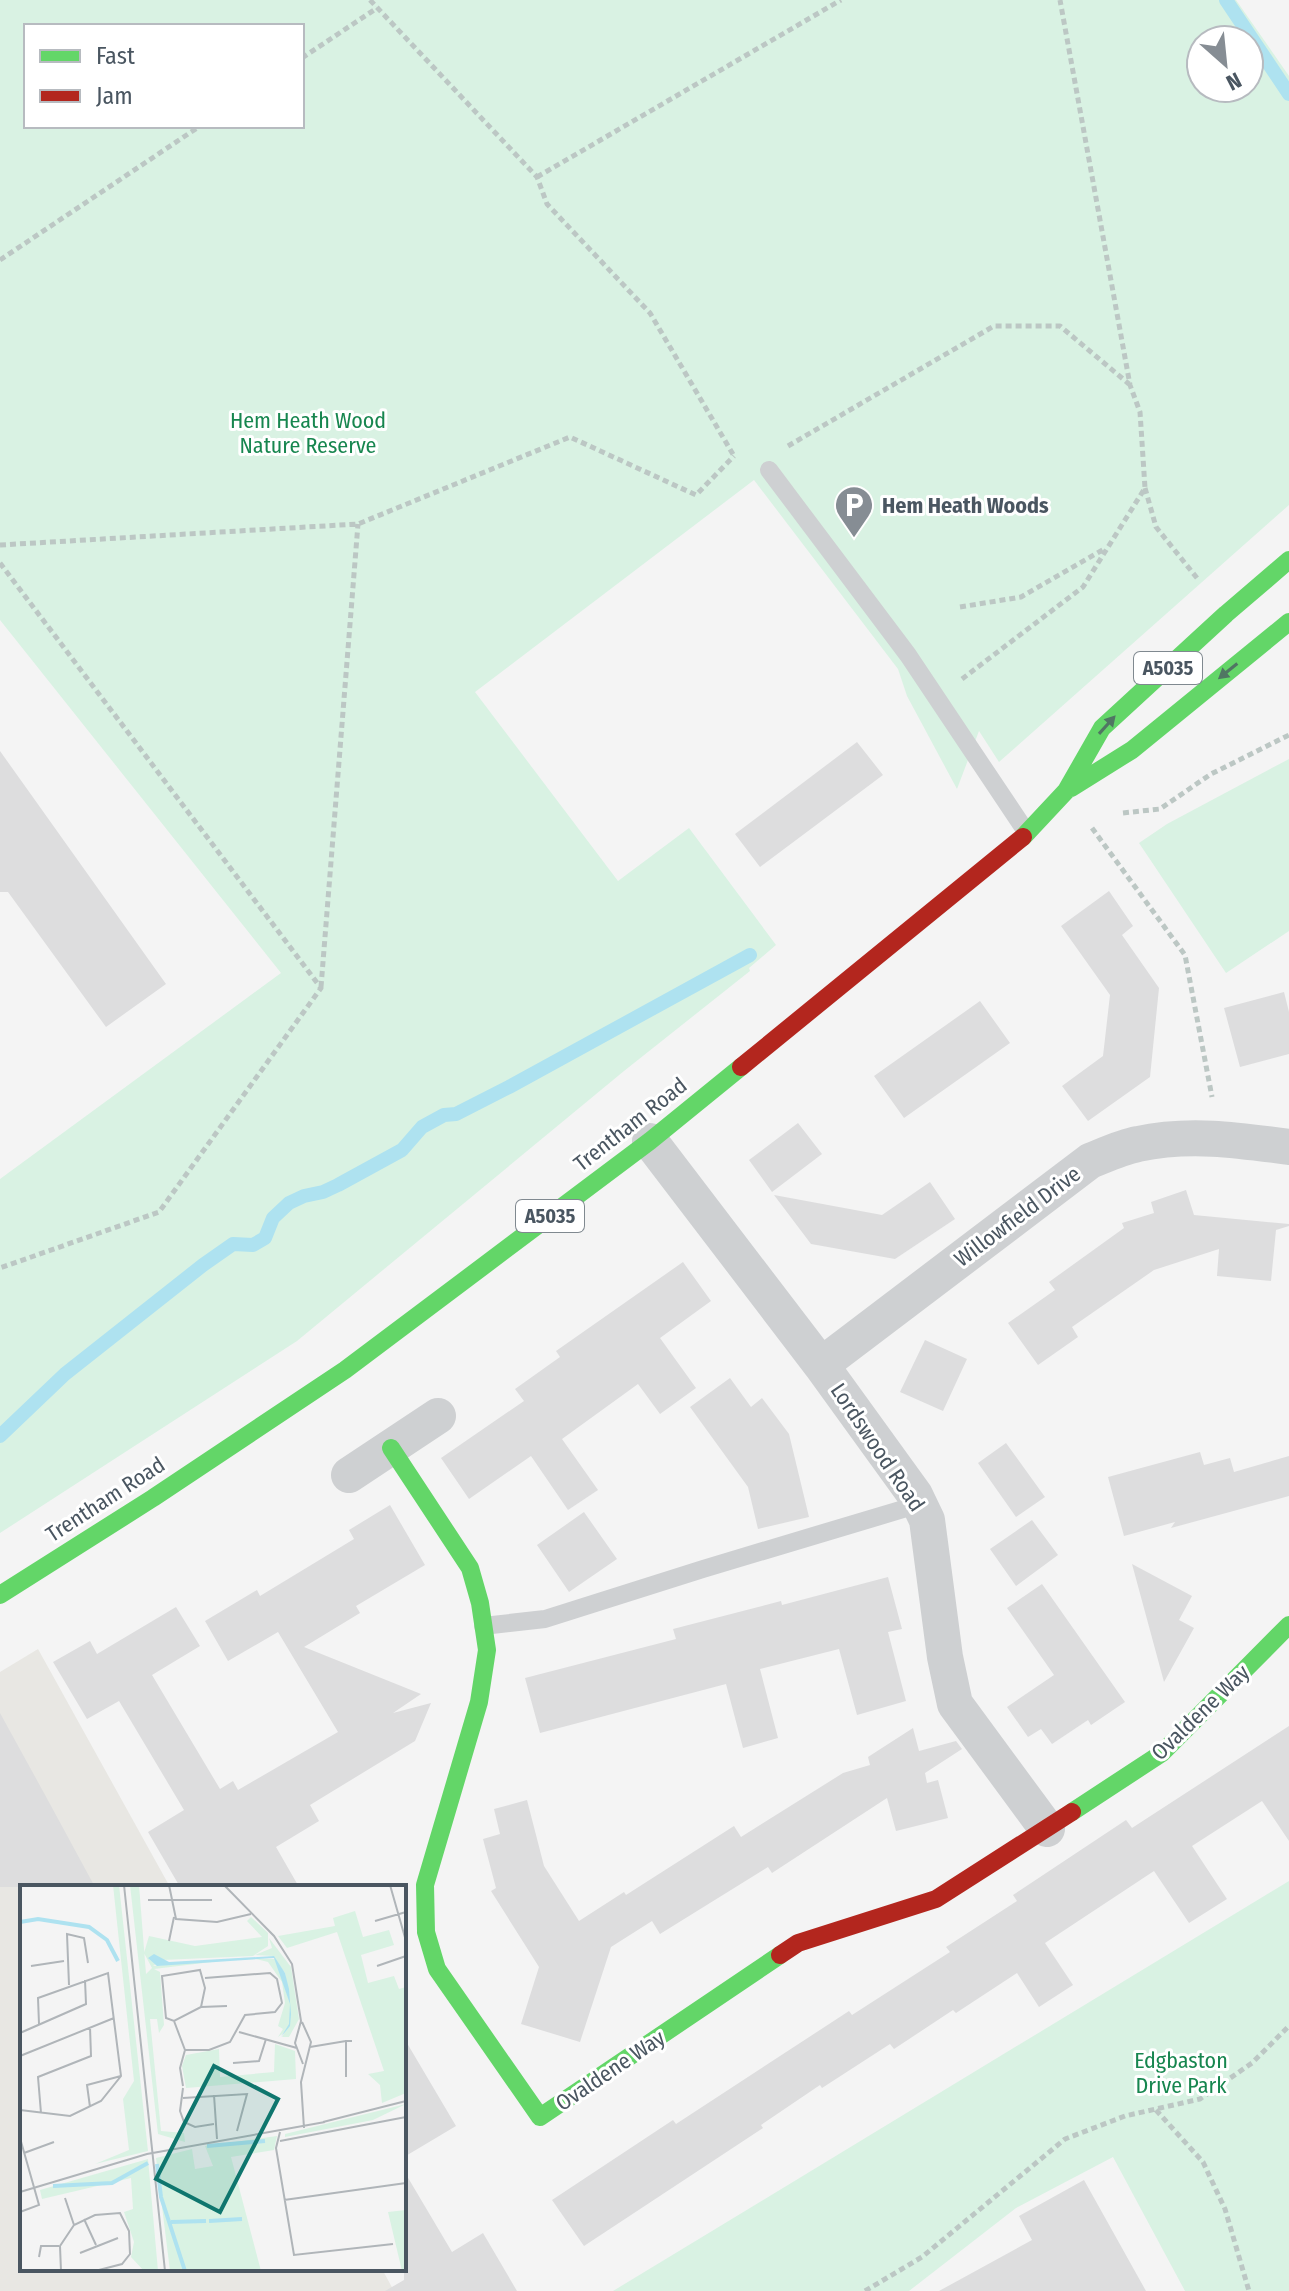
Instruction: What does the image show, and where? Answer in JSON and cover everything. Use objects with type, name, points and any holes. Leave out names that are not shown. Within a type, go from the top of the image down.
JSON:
[{"type":"main road","name":"Trentham Road","points":[[0,1595],[345,1370],[650,1141],[1027,833],[1066,791],[1102,728],[1289,560]]},
{"type":"main road","name":"Trentham Road","points":[[1066,791],[1132,750],[1289,622]]},
{"type":"main road","name":"Ovaldene Way","points":[[391,1448],[470,1568],[480,1603],[487,1650],[479,1702],[425,1885],[426,1932],[437,1969],[540,2117],[798,1943],[936,1899],[1047,1829],[1162,1753],[1289,1625]]},
{"type":"street","name":"Willowfield Drive","points":[[821,1365],[1090,1161],[1135,1144],[1180,1137],[1220,1137],[1289,1147]]},
{"type":"street","name":"Lordswood Road","points":[[650,1141],[821,1365],[920,1504],[927,1520],[945,1657],[955,1704],[1047,1829]]},
{"type":"street","points":[[349,1475],[438,1416]]},
{"type":"lane","points":[[772,462],[908,655],[1027,833]]},
{"type":"lane","points":[[483,1626],[545,1619],[920,1504]]},
{"type":"path","points":[[370,0],[537,177],[547,204],[650,313],[734,456],[741,462]]},
{"type":"path","points":[[537,177],[841,0]]},
{"type":"path","points":[[1060,0],[1130,385],[1140,412],[1145,488],[1156,527],[1226,614]]},
{"type":"path","points":[[304,57],[377,8]]},
{"type":"path","points":[[0,260],[197,128]]},
{"type":"path","points":[[772,462],[994,326],[1060,326],[1130,385]]},
{"type":"path","points":[[0,545],[358,524],[570,437],[696,495],[734,456]]},
{"type":"path","points":[[936,699],[1083,587],[1145,488]]},
{"type":"path","points":[[0,1268],[159,1212],[321,988],[358,524]]},
{"type":"path","points":[[960,607],[1021,597],[1107,547]]},
{"type":"path","points":[[0,563],[321,988]]},
{"type":"path","points":[[1066,791],[1123,813],[1160,809],[1211,774],[1289,735]]},
{"type":"path","points":[[1066,791],[1185,955],[1220,1137]]},
{"type":"path","points":[[865,2291],[922,2257],[1065,2139],[1125,2116],[1200,2099],[1252,2063],[1289,2026]]},
{"type":"path","points":[[1156,2110],[1203,2162],[1225,2209],[1249,2291]]},
{"type":"shaded area","points":[[38,1649],[169,1885],[20,1885],[20,2271],[383,2271],[394,2291],[0,2291],[0,1672]]},
{"type":"green space","name":"Hem Heath Wood Nature Reserve","points":[[0,0],[1236,0],[1253,24],[1185,24],[1185,104],[1265,104],[1265,42],[1289,76],[1289,505],[999,762],[979,731],[957,789],[907,696],[898,669],[754,480],[475,692],[618,881],[689,828],[776,945],[749,968],[750,971],[297,1341],[0,1533],[0,1179],[281,973],[0,620]]},
{"type":"green space","points":[[1289,759],[1289,931],[1226,973],[1139,843],[1167,824]]},
{"type":"green space","name":"Edgbaston Drive Park","points":[[1289,1881],[1289,2291],[1185,2291],[1113,2157],[1016,2208],[909,2291],[613,2291]]},
{"type":"building","points":[[857,742],[883,775],[760,867],[735,834]]},
{"type":"building","points":[[0,751],[166,984],[106,1027],[8,892],[0,892]]},
{"type":"building","points":[[1109,891],[1133,926],[1122,935],[1159,988],[1150,1077],[1088,1121],[1062,1086],[1103,1056],[1110,995],[1061,926]]},
{"type":"building","points":[[1284,992],[1289,1012],[1289,1054],[1240,1067],[1224,1008]]},
{"type":"building","points":[[980,1001],[1010,1043],[904,1118],[874,1076]]},
{"type":"building","points":[[798,1123],[822,1154],[772,1192],[749,1160]]},
{"type":"building","points":[[930,1182],[955,1219],[895,1259],[811,1244],[774,1195],[882,1215]]},
{"type":"building","points":[[1186,1190],[1194,1215],[1289,1224],[1276,1230],[1271,1281],[1217,1276],[1219,1249],[1154,1270],[1072,1327],[1078,1337],[1038,1365],[1008,1323],[1055,1290],[1049,1282],[1124,1228],[1122,1223],[1154,1213],[1151,1202]]},
{"type":"building","points":[[683,1262],[711,1301],[660,1338],[696,1388],[660,1414],[638,1384],[562,1439],[598,1490],[568,1510],[531,1456],[469,1499],[441,1458],[524,1401],[515,1389],[560,1357],[556,1351]]},
{"type":"building","points":[[925,1340],[967,1359],[943,1411],[900,1392]]},
{"type":"building","points":[[730,1378],[751,1407],[762,1398],[789,1434],[809,1517],[758,1529],[748,1487],[690,1407]]},
{"type":"building","points":[[1006,1443],[1045,1497],[1016,1517],[978,1463]]},
{"type":"building","points":[[1200,1452],[1204,1465],[1230,1458],[1234,1472],[1289,1456],[1289,1496],[1171,1528],[1175,1522],[1124,1536],[1108,1477]]},
{"type":"building","points":[[390,1505],[425,1565],[356,1606],[360,1613],[304,1647],[421,1694],[393,1713],[431,1703],[415,1741],[310,1805],[319,1821],[276,1847],[298,1885],[179,1885],[148,1832],[184,1810],[119,1701],[87,1719],[53,1662],[90,1641],[97,1654],[176,1607],[200,1646],[152,1675],[220,1789],[233,1781],[238,1790],[338,1732],[278,1632],[228,1661],[205,1621],[257,1590],[260,1596],[354,1539],[349,1530]]},
{"type":"building","points":[[584,1512],[617,1559],[569,1592],[537,1545]]},
{"type":"building","points":[[1032,1520],[1058,1555],[1016,1586],[990,1549]]},
{"type":"building","points":[[1132,1564],[1192,1596],[1179,1620],[1194,1628],[1164,1682]]},
{"type":"building","points":[[888,1577],[902,1629],[888,1632],[906,1701],[857,1715],[839,1649],[760,1669],[778,1738],[743,1748],[726,1684],[540,1733],[525,1678],[676,1639],[673,1629]]},
{"type":"building","points":[[1042,1584],[1125,1702],[1091,1725],[1088,1720],[1052,1744],[1041,1729],[1028,1737],[1007,1707],[1054,1675],[1007,1608]]},
{"type":"building","points":[[0,1713],[94,1885],[0,1887]]},
{"type":"building","points":[[1289,1726],[1289,1841],[1262,1801],[1192,1846],[1227,1899],[1189,1923],[1154,1871],[1045,1943],[1073,1985],[1039,2007],[1017,1973],[894,2049],[890,2044],[822,2088],[820,2085],[761,2125],[763,2128],[584,2246],[552,2200],[673,2120],[676,2124],[849,2011],[852,2015],[950,1952],[946,1947],[1017,1901],[1013,1895],[1126,1820],[1132,1828]]},
{"type":"building","points":[[913,1728],[919,1751],[956,1741],[962,1749],[925,1773],[927,1783],[938,1780],[948,1818],[896,1831],[887,1798],[772,1873],[768,1867],[660,1934],[652,1921],[611,1947],[580,2042],[521,2024],[539,1967],[491,1891],[496,1888],[483,1839],[500,1834],[494,1809],[527,1800],[544,1866],[579,1921],[734,1826],[741,1837],[843,1773],[870,1765],[868,1757]]},
{"type":"building","points":[[406,2041],[456,2126],[406,2156]]},
{"type":"building","points":[[406,2174],[452,2252],[483,2233],[517,2291],[385,2291],[404,2280]]},
{"type":"building","points":[[1084,2180],[1146,2291],[939,2291],[1032,2240],[1019,2216]]},
{"type":"waterway","points":[[1226,0],[1289,94]]},
{"type":"waterway","points":[[0,1436],[65,1374],[203,1265],[233,1244],[253,1245],[265,1238],[273,1218],[289,1203],[338,1185],[402,1150],[422,1127],[509,1087],[750,955]]},
{"type":"traffic: fast","points":[[1023,837],[1066,791],[1102,728],[1289,560]]},
{"type":"traffic: fast","points":[[1071,788],[1132,750],[1289,622]]},
{"type":"traffic: fast","points":[[0,1595],[345,1370],[650,1141],[741,1067]]},
{"type":"traffic: fast","points":[[391,1448],[470,1568],[480,1603],[487,1650],[479,1702],[425,1885],[426,1932],[437,1969],[540,2117],[780,1955]]},
{"type":"traffic: fast","points":[[1072,1812],[1162,1753],[1289,1625]]},
{"type":"traffic: jam","points":[[741,1067],[1023,837]]},
{"type":"traffic: jam","points":[[780,1955],[798,1943],[936,1899],[1072,1812]]},
{"type":"place","name":"Hem Heath Woods","points":[[854,539]]}]
